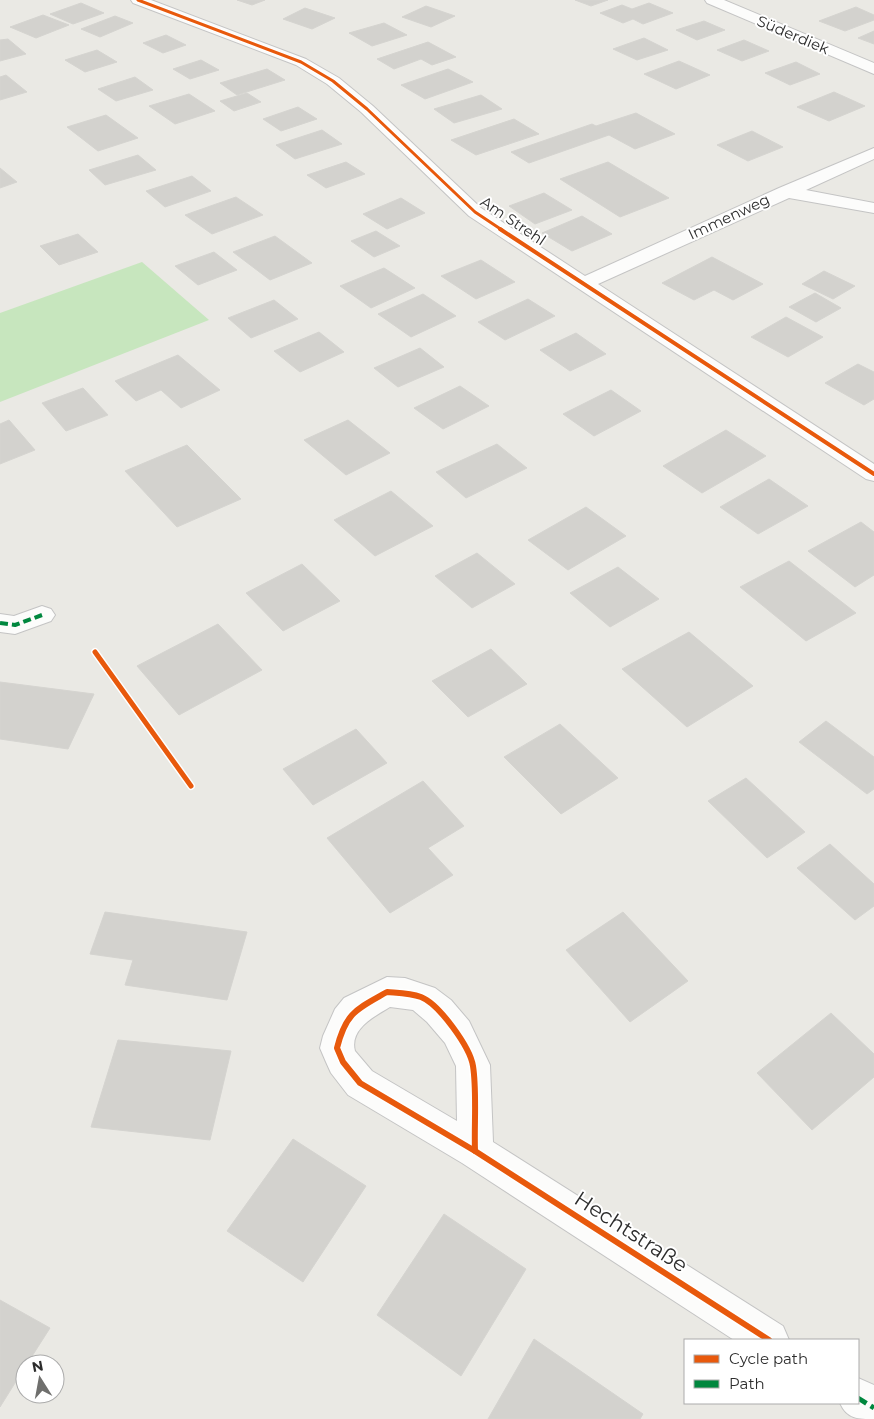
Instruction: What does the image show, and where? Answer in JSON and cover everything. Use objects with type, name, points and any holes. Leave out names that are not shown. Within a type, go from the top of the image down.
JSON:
[{"type":"street","name":"Am Strehl","points":[[138,0],[282,54],[316,70],[350,93],[475,212],[874,474]]},
{"type":"street","name":"Süderdiek","points":[[712,0],[874,69]]},
{"type":"street","name":"Immenweg","points":[[585,283],[874,153]]},
{"type":"street","points":[[785,192],[874,208]]},
{"type":"street","points":[[0,623],[14,624],[42,615]]},
{"type":"street","name":"Hechtstraße","points":[[475,1151],[474,1066],[457,1032],[440,1011],[423,998],[405,993],[387,992],[356,1009],[347,1020],[337,1048],[343,1062],[360,1083],[475,1151],[767,1339]]},
{"type":"street","points":[[859,1399],[874,1408]]},
{"type":"green space","points":[[142,262],[209,320],[0,402],[0,313]]},
{"type":"building","points":[[237,0],[265,0],[252,5]]},
{"type":"building","points":[[575,0],[608,0],[591,6]]},
{"type":"building","points":[[81,3],[104,13],[73,24],[50,14]]},
{"type":"building","points":[[649,3],[673,13],[643,24],[633,19],[623,23],[600,13],[622,5],[632,9]]},
{"type":"building","points":[[426,6],[455,16],[431,27],[402,17]]},
{"type":"building","points":[[856,7],[874,15],[874,20],[845,31],[819,21]]},
{"type":"building","points":[[305,8],[335,18],[312,29],[283,19]]},
{"type":"building","points":[[43,15],[69,25],[36,38],[10,27]]},
{"type":"building","points":[[115,16],[133,23],[100,37],[81,29]]},
{"type":"building","points":[[704,21],[725,30],[697,40],[676,30]]},
{"type":"building","points":[[384,23],[407,35],[372,46],[349,33]]},
{"type":"building","points":[[874,31],[874,44],[858,38]]},
{"type":"building","points":[[166,35],[186,45],[163,53],[143,43]]},
{"type":"building","points":[[644,38],[668,50],[637,60],[613,49]]},
{"type":"building","points":[[8,39],[26,54],[0,61],[0,40]]},
{"type":"building","points":[[744,40],[769,51],[742,61],[717,50]]},
{"type":"building","points":[[428,42],[456,57],[432,65],[421,59],[394,69],[377,59]]},
{"type":"building","points":[[97,50],[117,62],[85,72],[65,60]]},
{"type":"building","points":[[201,60],[219,70],[190,79],[173,69]]},
{"type":"building","points":[[679,61],[710,75],[676,89],[644,74]]},
{"type":"building","points":[[796,62],[820,74],[790,85],[765,73]]},
{"type":"building","points":[[267,69],[285,80],[237,95],[220,83]]},
{"type":"building","points":[[448,69],[473,82],[425,99],[401,85]]},
{"type":"building","points":[[6,75],[27,92],[0,100],[0,77]]},
{"type":"building","points":[[135,77],[153,90],[116,101],[98,89]]},
{"type":"building","points":[[834,92],[865,106],[829,121],[797,107]]},
{"type":"building","points":[[247,93],[261,102],[234,111],[220,101]]},
{"type":"building","points":[[189,94],[215,111],[175,124],[149,106]]},
{"type":"building","points":[[481,95],[502,109],[454,123],[434,109]]},
{"type":"building","points":[[298,107],[317,119],[281,131],[263,119]]},
{"type":"building","points":[[636,113],[675,134],[635,149],[609,135],[529,163],[511,152],[592,124],[596,126]]},
{"type":"building","points":[[106,115],[138,138],[98,151],[67,127]]},
{"type":"building","points":[[514,119],[539,134],[476,155],[451,140]]},
{"type":"building","points":[[322,130],[342,144],[295,159],[276,145]]},
{"type":"building","points":[[752,131],[783,147],[748,161],[717,145]]},
{"type":"building","points":[[138,155],[156,170],[105,185],[89,170]]},
{"type":"building","points":[[346,162],[365,174],[326,188],[307,175]]},
{"type":"building","points":[[608,162],[669,198],[620,217],[560,179]]},
{"type":"building","points":[[0,168],[17,182],[0,188]]},
{"type":"building","points":[[192,176],[211,191],[165,207],[146,191]]},
{"type":"building","points":[[544,193],[572,210],[535,224],[509,206]]},
{"type":"building","points":[[236,197],[263,215],[212,234],[185,215]]},
{"type":"building","points":[[401,198],[425,213],[387,229],[363,214]]},
{"type":"building","points":[[582,216],[612,234],[572,251],[542,233]]},
{"type":"building","points":[[376,231],[400,246],[374,257],[351,241]]},
{"type":"building","points":[[78,234],[98,252],[59,265],[40,246]]},
{"type":"building","points":[[275,236],[312,263],[270,280],[233,252]]},
{"type":"building","points":[[214,252],[237,270],[198,285],[175,266]]},
{"type":"building","points":[[712,257],[763,284],[733,300],[714,290],[694,300],[662,283]]},
{"type":"building","points":[[481,260],[515,282],[476,299],[441,276]]},
{"type":"building","points":[[384,268],[415,288],[371,308],[340,286]]},
{"type":"building","points":[[824,271],[855,286],[833,299],[802,284]]},
{"type":"building","points":[[815,293],[841,308],[816,322],[789,307]]},
{"type":"building","points":[[423,294],[456,316],[411,337],[378,314]]},
{"type":"building","points":[[528,299],[555,316],[505,340],[478,322]]},
{"type":"building","points":[[274,300],[298,319],[251,338],[228,318]]},
{"type":"building","points":[[786,317],[823,337],[788,357],[751,337]]},
{"type":"building","points":[[319,332],[344,352],[300,372],[274,351]]},
{"type":"building","points":[[576,333],[606,354],[570,371],[540,350]]},
{"type":"building","points":[[420,348],[444,367],[398,387],[374,368]]},
{"type":"building","points":[[178,355],[220,390],[181,408],[161,390],[136,401],[115,381]]},
{"type":"building","points":[[858,364],[874,372],[874,399],[864,405],[825,383]]},
{"type":"building","points":[[460,386],[489,406],[443,429],[414,408]]},
{"type":"building","points":[[83,388],[108,415],[66,431],[42,403]]},
{"type":"building","points":[[611,390],[641,411],[594,436],[563,414]]},
{"type":"building","points":[[9,420],[35,450],[0,464],[0,424]]},
{"type":"building","points":[[348,420],[390,453],[346,475],[304,440]]},
{"type":"building","points":[[726,430],[766,456],[702,493],[663,466]]},
{"type":"building","points":[[497,444],[527,468],[466,498],[436,472]]},
{"type":"building","points":[[187,445],[241,499],[177,527],[125,471]]},
{"type":"building","points":[[769,479],[808,506],[758,534],[720,507]]},
{"type":"building","points":[[391,491],[433,526],[375,556],[334,520]]},
{"type":"building","points":[[586,507],[626,536],[568,570],[528,540]]},
{"type":"building","points":[[861,522],[874,532],[874,575],[855,587],[808,551]]},
{"type":"building","points":[[477,553],[515,584],[472,608],[435,576]]},
{"type":"building","points":[[789,561],[856,613],[806,641],[740,587]]},
{"type":"building","points":[[302,564],[340,601],[283,631],[246,593]]},
{"type":"building","points":[[618,567],[659,599],[610,627],[570,593]]},
{"type":"building","points":[[218,624],[262,670],[179,715],[137,666]]},
{"type":"building","points":[[689,632],[753,686],[687,727],[622,669]]},
{"type":"building","points":[[491,649],[527,684],[468,717],[432,681]]},
{"type":"building","points":[[0,682],[94,694],[68,749],[0,739]]},
{"type":"building","points":[[826,721],[874,757],[874,789],[867,794],[799,742]]},
{"type":"building","points":[[560,724],[618,778],[561,814],[504,757]]},
{"type":"building","points":[[356,729],[387,763],[313,805],[283,769]]},
{"type":"building","points":[[746,778],[805,832],[767,858],[708,801]]},
{"type":"building","points":[[423,781],[464,826],[428,848],[453,875],[390,913],[327,838]]},
{"type":"building","points":[[830,844],[874,884],[874,906],[855,920],[797,868]]},
{"type":"building","points":[[105,912],[247,932],[227,1000],[125,985],[133,960],[90,954]]},
{"type":"building","points":[[623,912],[688,981],[630,1022],[566,950]]},
{"type":"building","points":[[831,1013],[874,1054],[874,1077],[812,1130],[757,1073]]},
{"type":"building","points":[[118,1040],[231,1051],[210,1140],[91,1127]]},
{"type":"building","points":[[293,1139],[366,1186],[303,1282],[227,1231]]},
{"type":"building","points":[[444,1214],[526,1269],[461,1376],[377,1315]]},
{"type":"building","points":[[0,1300],[50,1328],[33,1354],[15,1354],[15,1383],[0,1407]]},
{"type":"building","points":[[534,1339],[643,1414],[640,1419],[488,1419]]},
{"type":"marked path","points":[[0,623],[15,625],[42,615]]},
{"type":"marked path","points":[[859,1399],[874,1408]]},
{"type":"cycle path","points":[[138,0],[301,62],[333,81],[367,109],[475,212],[874,474]]},
{"type":"cycle path","points":[[95,652],[191,786]]},
{"type":"cycle path","points":[[387,992],[405,993],[423,998],[439,1011],[457,1032],[473,1065],[475,1151],[360,1083],[343,1062],[337,1048],[347,1020],[356,1009],[387,992]]},
{"type":"cycle path","points":[[475,1151],[767,1339]]}]
